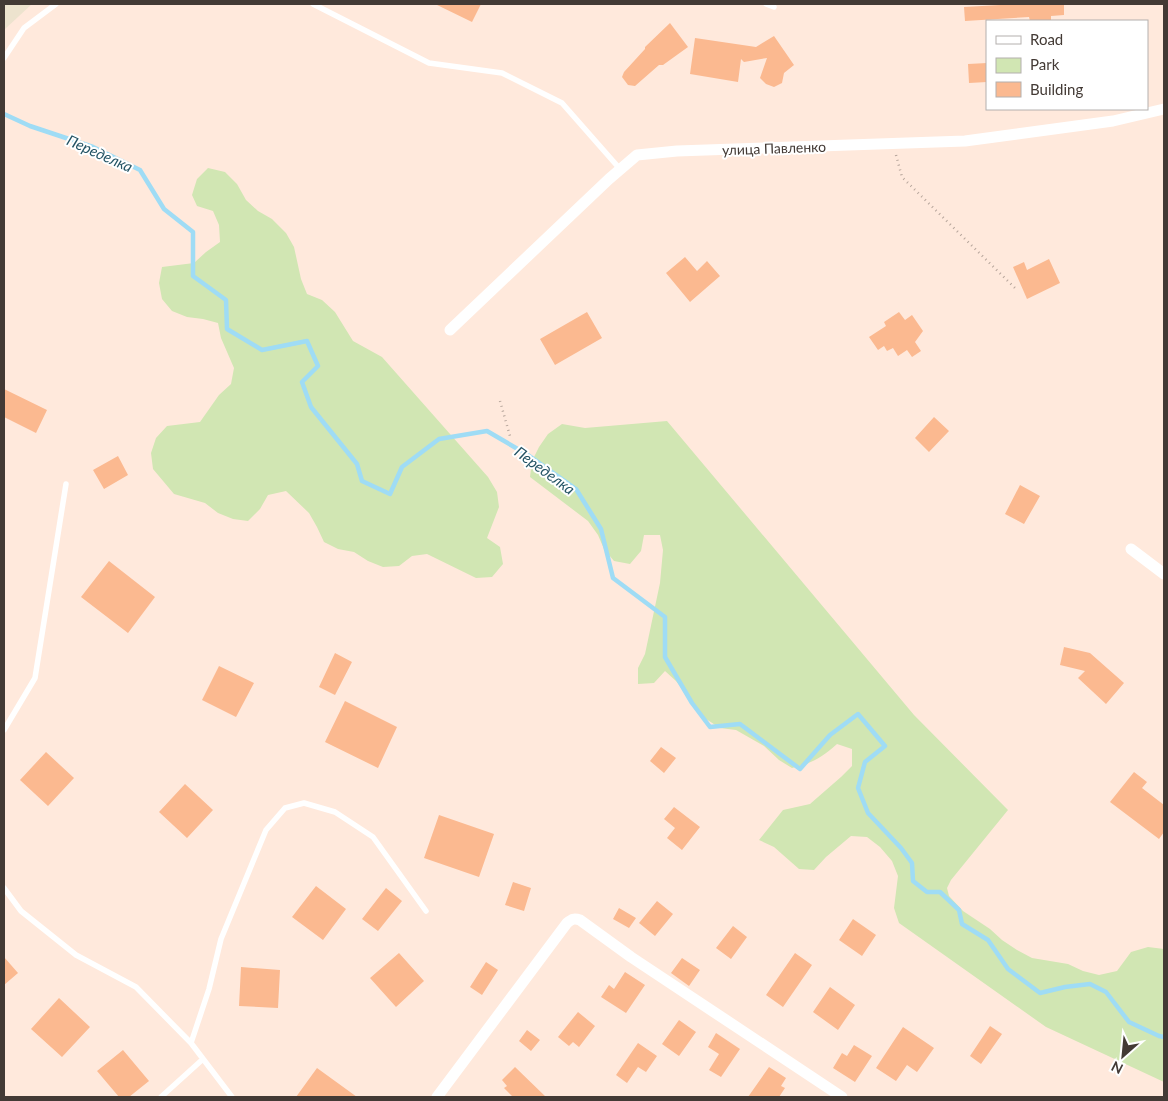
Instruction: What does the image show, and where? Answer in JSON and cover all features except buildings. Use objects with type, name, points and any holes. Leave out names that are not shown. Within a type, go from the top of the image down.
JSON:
[{"type":"street","name":"улица Павленко","points":[[450,330],[637,155],[677,151],[965,141],[1113,121],[1164,109]]},
{"type":"street","points":[[1131,549],[1164,574]]},
{"type":"street","points":[[438,1097],[567,923],[571,919],[576,919],[842,1097]]},
{"type":"lane","points":[[4,58],[24,28],[56,4]]},
{"type":"lane","points":[[313,4],[429,63],[502,73],[562,102],[620,170]]},
{"type":"lane","points":[[766,4],[774,7]]},
{"type":"lane","points":[[4,730],[36,678],[66,484]]},
{"type":"lane","points":[[191,1043],[209,989],[221,939],[266,830],[285,808],[304,803],[335,812],[373,837],[426,911]]},
{"type":"lane","points":[[4,888],[21,911],[76,955],[136,987],[191,1043],[232,1097]]},
{"type":"lane","points":[[161,1097],[202,1059]]},
{"type":"path","points":[[893,144],[902,177],[1017,290]]},
{"type":"path","points":[[500,401],[510,436]]},
{"type":"shaded area","points":[[4,4],[32,4],[4,30]]},
{"type":"green space","points":[[208,168],[225,172],[237,184],[246,200],[258,211],[272,219],[286,233],[294,247],[301,279],[307,294],[322,300],[335,312],[353,341],[382,357],[488,477],[497,492],[499,507],[487,538],[500,547],[503,564],[492,577],[476,578],[427,554],[412,556],[399,566],[383,567],[368,561],[354,552],[338,549],[324,542],[309,513],[286,491],[268,495],[260,509],[248,521],[233,519],[218,513],[205,503],[174,494],[153,469],[151,453],[156,438],[167,426],[200,422],[219,395],[231,384],[234,368],[221,338],[218,323],[187,317],[172,311],[162,299],[159,283],[162,267],[194,263],[220,242],[219,225],[213,211],[197,206],[192,195],[197,179]]},
{"type":"green space","points":[[667,421],[914,715],[1008,810],[951,880],[947,888],[949,896],[963,911],[990,929],[1002,940],[1032,958],[1068,964],[1083,971],[1099,975],[1117,971],[1131,952],[1148,947],[1164,949],[1164,1082],[1046,1027],[899,923],[894,908],[898,876],[892,861],[880,847],[867,837],[851,836],[814,870],[799,869],[774,847],[759,840],[783,810],[810,804],[841,777],[852,766],[852,749],[837,744],[816,759],[792,768],[779,760],[764,746],[736,730],[720,728],[706,719],[676,681],[665,671],[654,683],[638,684],[638,668],[645,654],[660,583],[663,550],[660,535],[644,535],[641,551],[630,564],[614,561],[604,549],[598,535],[588,521],[530,477],[532,461],[539,447],[548,434],[562,424],[585,428]]},
{"type":"waterway","name":"Переделка","points":[[4,114],[30,126],[93,147],[140,170],[164,209],[193,232],[193,276],[226,300],[227,329],[262,350],[307,341],[318,366],[302,382],[311,407],[357,464],[362,481],[390,494],[402,467],[439,439],[487,431],[528,455],[576,489],[601,529],[613,578],[665,617],[665,657],[692,703],[710,727],[740,724],[800,769],[830,735],[858,714],[885,746],[865,762],[858,788],[868,813],[901,848],[912,863],[913,881],[927,892],[940,892],[959,910],[962,924],[988,940],[1008,969],[1040,993],[1090,984],[1106,992],[1129,1022],[1164,1037]]}]
